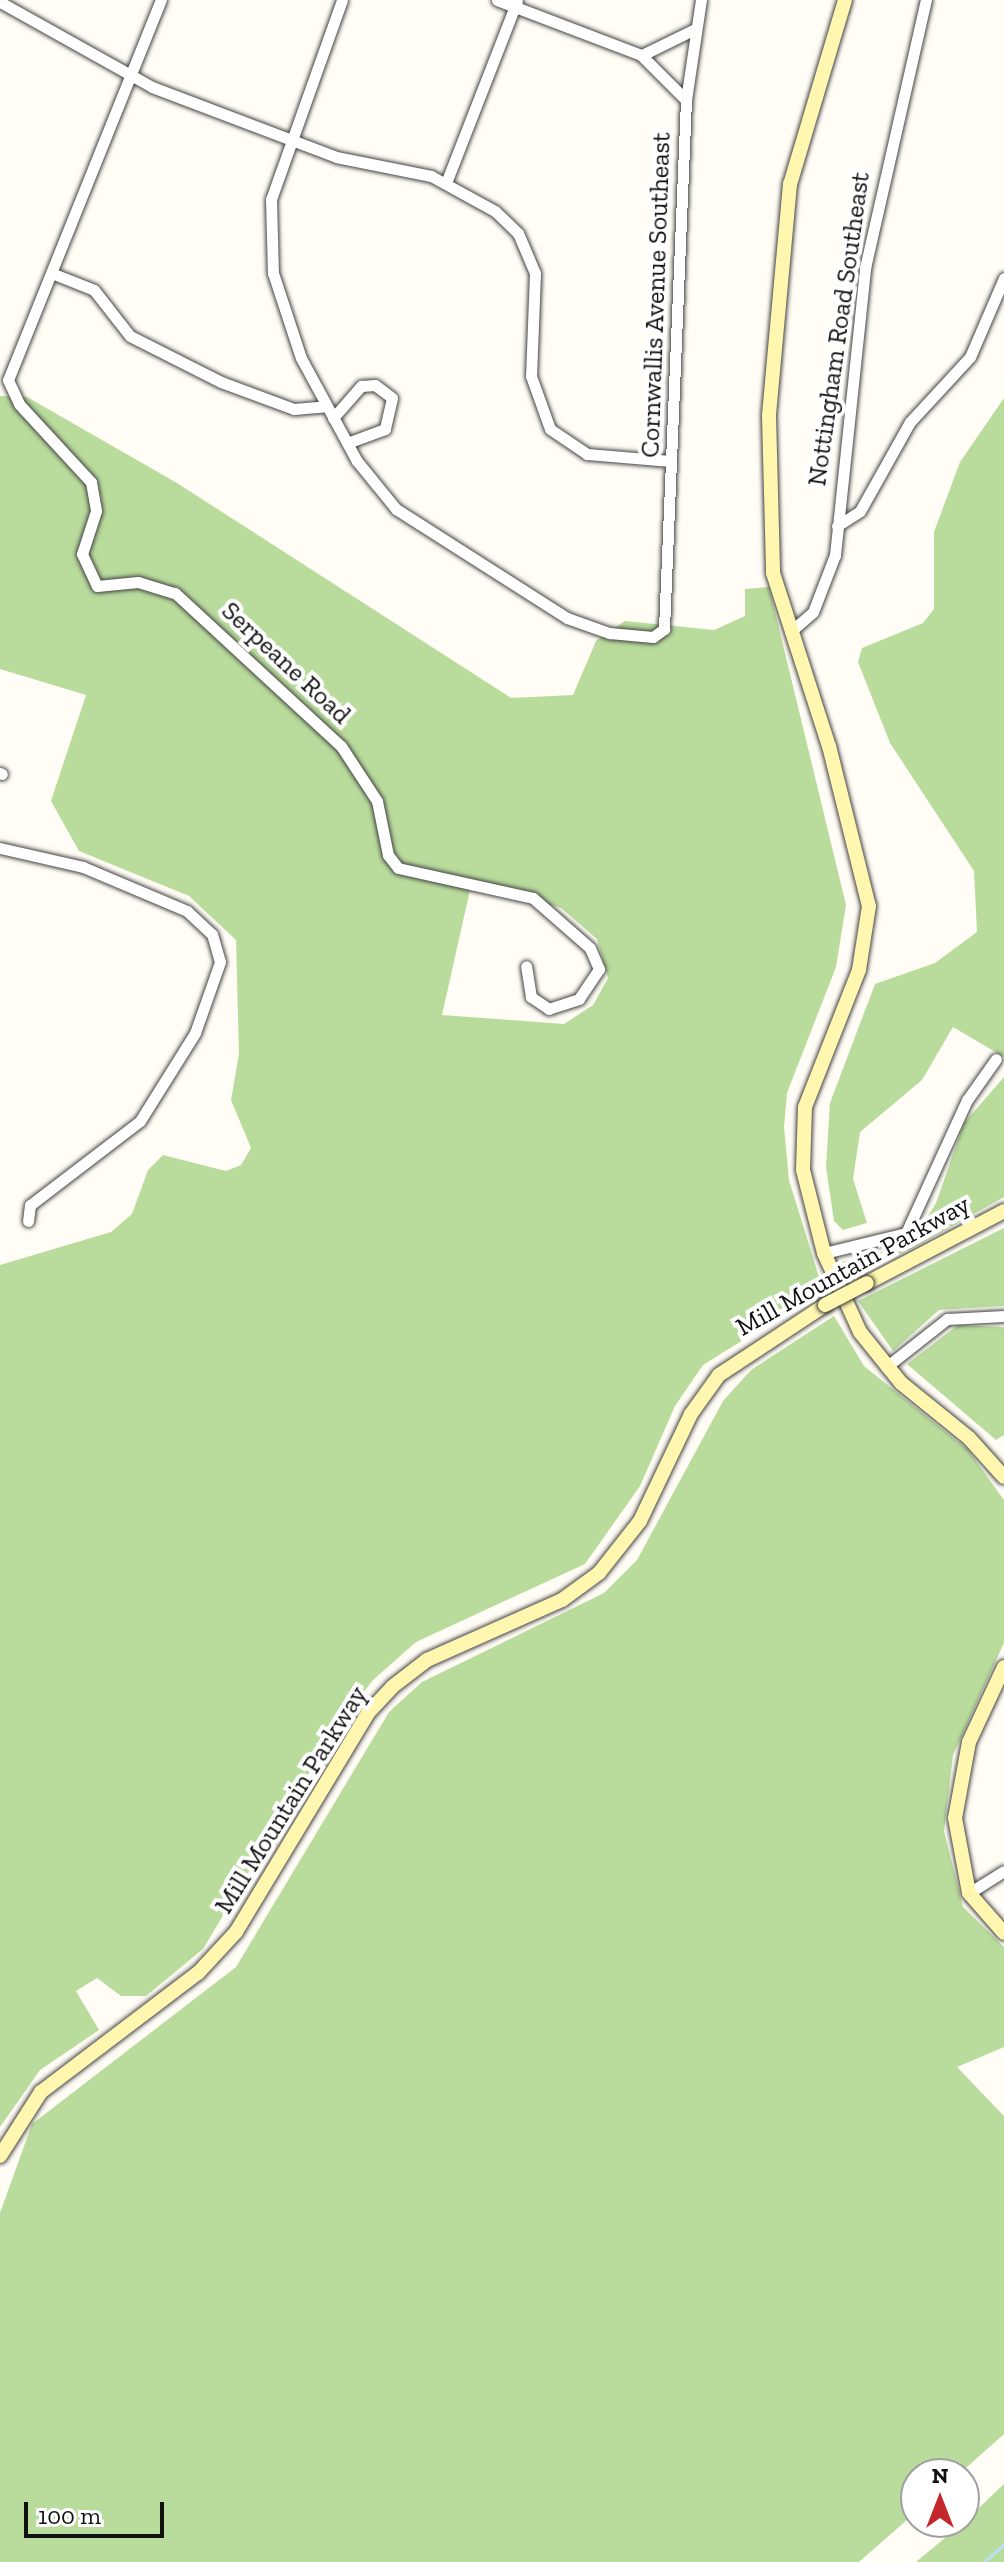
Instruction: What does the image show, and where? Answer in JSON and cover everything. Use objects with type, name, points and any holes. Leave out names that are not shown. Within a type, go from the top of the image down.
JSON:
[{"type":"street","points":[[4,380],[54,274],[161,0]]},
{"type":"street","points":[[333,418],[361,386],[375,385],[392,398],[385,429],[347,443],[326,406],[294,343],[273,273],[271,199],[287,139],[342,0]]},
{"type":"street","points":[[497,0],[516,4],[641,55],[686,100]]},
{"type":"street","name":"Cornwallis Avenue Southeast","points":[[347,443],[396,509],[567,618],[609,633],[657,636],[666,594],[686,100],[693,30],[701,0]]},
{"type":"street","points":[[845,0],[793,171],[778,271],[769,545],[790,632],[829,746],[869,906],[859,970],[813,1080],[803,1125],[803,1170],[824,1253],[860,1332],[886,1367],[1004,1477]]},
{"type":"street","name":"Nottingham Road Southeast","points":[[790,632],[813,612],[832,572],[865,268],[926,0]]},
{"type":"street","points":[[0,2],[133,73],[287,139],[446,183],[507,221],[530,255],[537,288],[533,393],[550,429],[587,454],[671,461]]},
{"type":"street","points":[[446,183],[516,4]]},
{"type":"street","points":[[641,55],[693,30]]},
{"type":"street","points":[[54,274],[94,290],[130,336],[221,382],[294,409],[326,406]]},
{"type":"street","points":[[837,526],[860,511],[910,422],[975,347],[1004,278]]},
{"type":"street","name":"Serpeane Road","points":[[4,380],[19,404],[91,482],[96,511],[82,554],[97,586],[138,582],[175,593],[341,746],[377,801],[398,868],[533,898],[590,948],[599,969],[579,999],[549,1009],[531,997],[526,966]]},
{"type":"street","points":[[0,848],[83,867],[187,911],[212,934],[220,954],[195,1033],[140,1121],[30,1205],[28,1221]]},
{"type":"street","points":[[824,1253],[906,1233],[967,1100],[996,1059]]},
{"type":"street","name":"Mill Mountain Parkway","points":[[0,2156],[41,2092],[198,1973],[236,1932],[368,1713],[392,1687],[427,1660],[562,1600],[599,1573],[640,1521],[691,1414],[719,1375],[825,1305],[1004,1211]]},
{"type":"street","points":[[886,1367],[947,1319],[1004,1316]]},
{"type":"street","points":[[1004,1667],[969,1742],[958,1791],[958,1857],[969,1893],[1004,1933]]},
{"type":"street","points":[[969,1893],[1004,1871]]},
{"type":"green space","points":[[0,396],[27,397],[177,483],[511,698],[573,695],[596,641],[625,621],[714,630],[745,616],[745,589],[769,587],[846,905],[836,967],[787,1093],[784,1127],[789,1180],[823,1290],[703,1365],[675,1406],[640,1486],[585,1564],[416,1642],[373,1680],[336,1728],[203,1949],[146,1996],[121,1996],[97,1978],[76,1991],[99,2030],[40,2070],[0,2127],[0,1265],[111,1232],[132,1214],[148,1170],[163,1155],[226,1171],[241,1165],[251,1148],[231,1100],[239,1054],[236,940],[189,896],[79,851],[51,801],[86,695],[0,669]],"holes":[[[472,881],[561,908],[597,939],[608,978],[593,1005],[564,1024],[442,1015]]]},
{"type":"green space","points":[[1004,398],[1004,1057],[953,1027],[922,1080],[860,1132],[853,1179],[867,1223],[843,1230],[834,1221],[826,1167],[830,1103],[875,984],[935,963],[977,932],[974,871],[890,743],[858,662],[862,648],[923,623],[934,609],[934,532],[960,462]]},
{"type":"green space","points":[[1004,1077],[1004,1197],[911,1249],[849,1275],[842,1262],[910,1245],[936,1203],[964,1123]]},
{"type":"green space","points":[[1004,1228],[1004,1306],[939,1310],[893,1351],[858,1301]]},
{"type":"green space","points":[[834,1316],[864,1366],[968,1450],[1004,1500],[1004,1643],[953,1755],[944,1831],[963,1907],[1004,1947],[1004,2047],[957,2067],[1004,2116],[1004,2434],[977,2458],[900,2458],[900,2526],[859,2562],[0,2562],[0,2213],[32,2124],[236,1967],[389,1712],[422,1682],[604,1593],[637,1560],[723,1401],[751,1370]]},
{"type":"green space","points":[[958,1325],[1004,1327],[1004,1435],[996,1440],[907,1364]]},
{"type":"green space","points":[[1004,2484],[1004,2562],[916,2562],[945,2538],[980,2538],[980,2507]]},
{"type":"waterway","points":[[984,2562],[1004,2544]]}]
